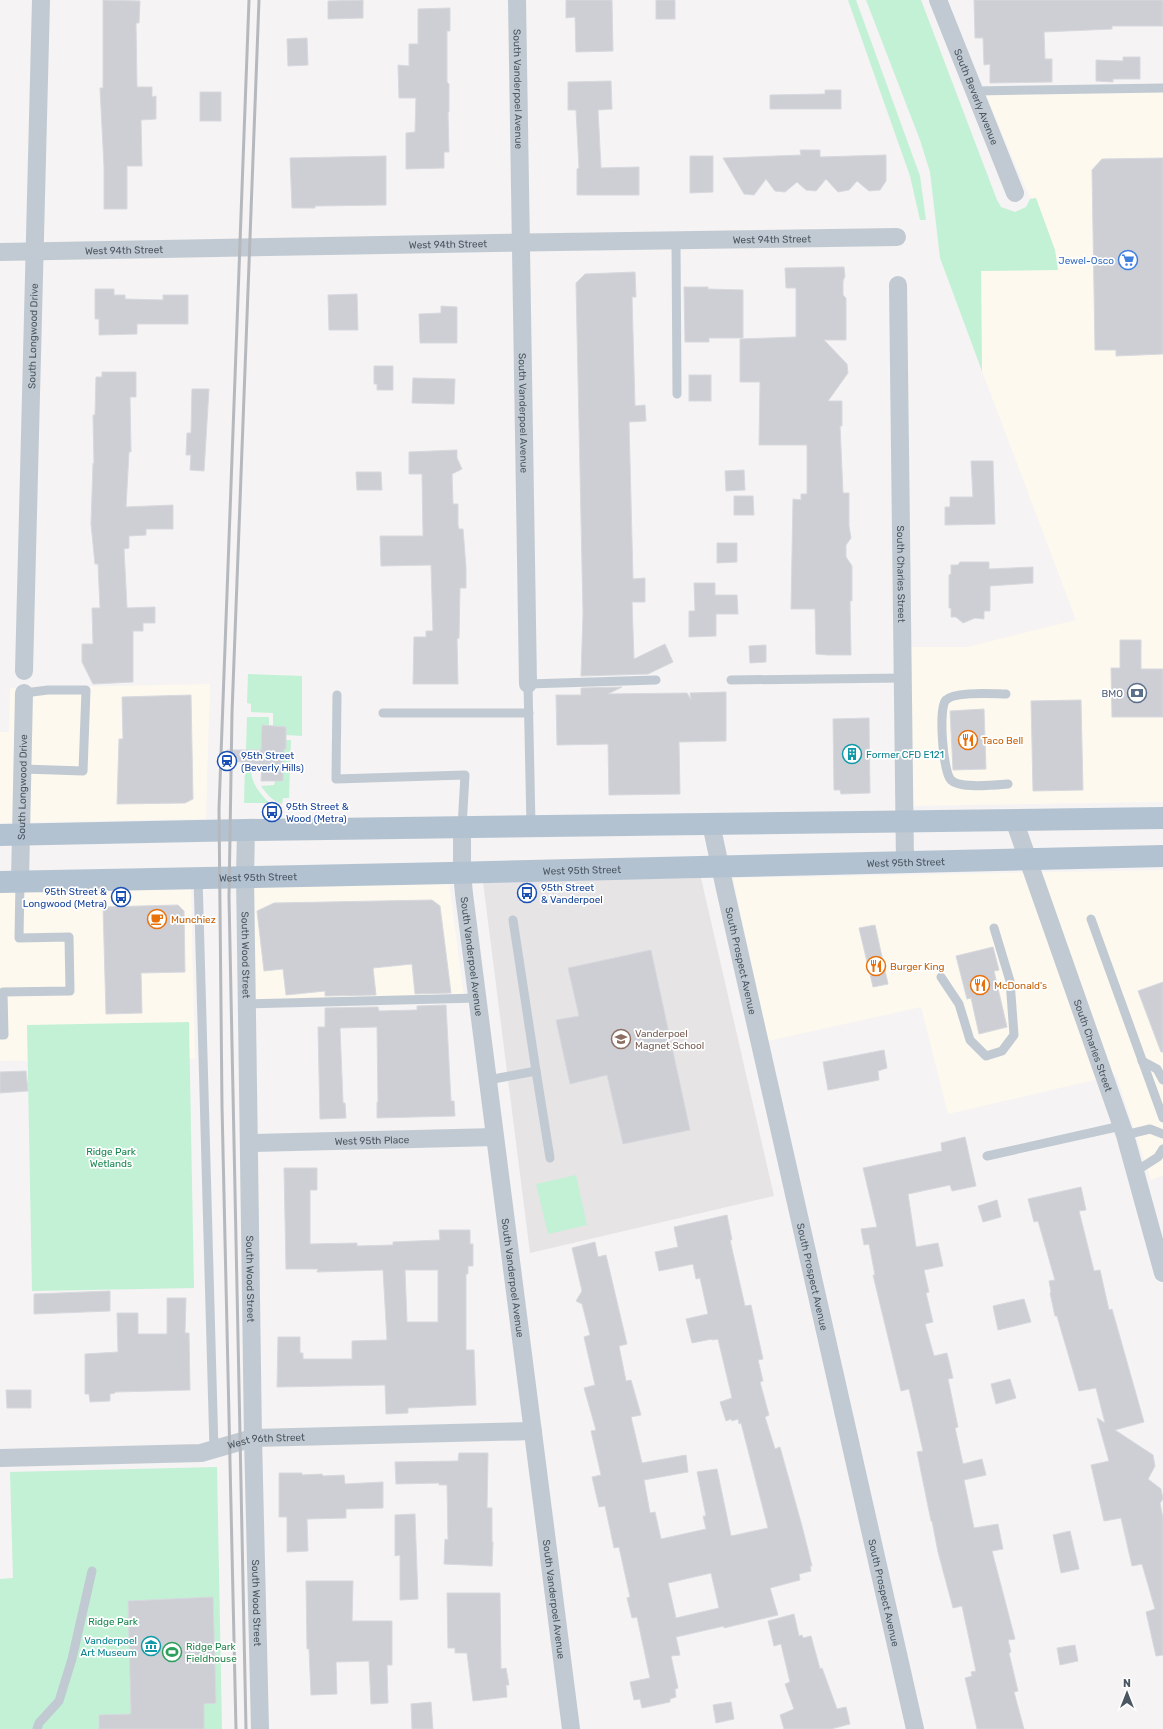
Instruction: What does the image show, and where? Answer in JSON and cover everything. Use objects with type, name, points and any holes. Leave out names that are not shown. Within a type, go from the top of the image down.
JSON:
[{"type":"main road","points":[[10,835],[246,830],[1163,818]]},
{"type":"main road","name":"West 95th Street","points":[[10,882],[1163,856]]},
{"type":"street","name":"South Longwood Drive","points":[[24,671],[41,0]]},
{"type":"street","name":"South Vanderpoel Avenue","points":[[518,0],[520,242],[528,684]]},
{"type":"street","name":"South Beverly Avenue","points":[[938,0],[1015,193]]},
{"type":"street","name":"West 94th Street","points":[[0,252],[520,242],[896,237]]},
{"type":"street","name":"South Charles Street","points":[[898,284],[905,863]]},
{"type":"street","name":"South Longwood Drive","points":[[10,882],[10,835],[23,769],[24,692]]},
{"type":"street","name":"South Charles Street","points":[[1014,820],[1029,860],[1044,909],[1123,1130],[1136,1171],[1163,1273]]},
{"type":"street","name":"South Prospect Avenue","points":[[711,824],[915,1729]]},
{"type":"street","name":"South Vanderpoel Avenue","points":[[462,827],[462,873],[571,1729]]},
{"type":"street","name":"South Wood Street","points":[[246,830],[245,876],[253,1438],[260,1729]]},
{"type":"street","name":"West 95th Place","points":[[249,1143],[495,1137]]},
{"type":"street","name":"West 96th Street","points":[[0,1458],[202,1454],[253,1438],[533,1431]]},
{"type":"lane","points":[[975,91],[1163,88]]},
{"type":"lane","points":[[676,240],[677,394]]},
{"type":"lane","points":[[731,680],[903,678]]},
{"type":"lane","points":[[528,684],[656,680]]},
{"type":"lane","name":"South Vanderpoel Avenue","points":[[528,684],[531,826]]},
{"type":"lane","points":[[23,769],[83,771],[86,690],[48,690],[24,692]]},
{"type":"lane","points":[[1006,694],[963,695],[946,699],[943,705],[942,715],[944,765],[951,780],[958,784],[970,785],[1008,784]]},
{"type":"lane","points":[[337,695],[336,778],[465,775],[462,827]]},
{"type":"lane","points":[[383,713],[529,713]]},
{"type":"lane","points":[[198,877],[214,1450]]},
{"type":"lane","points":[[0,1035],[4,1035],[3,992],[70,991],[69,937],[18,938],[10,882]]},
{"type":"lane","points":[[1091,919],[1162,1113]]},
{"type":"lane","points":[[513,920],[550,1158]]},
{"type":"lane","points":[[941,977],[959,1004],[970,1040],[986,1056],[1002,1051],[1014,1035],[1010,981],[994,928]]},
{"type":"lane","points":[[247,1004],[478,998]]},
{"type":"lane","points":[[1142,1061],[1157,1068],[1163,1080]]},
{"type":"lane","points":[[488,1080],[536,1070]]},
{"type":"lane","points":[[987,1156],[1123,1130],[1150,1128],[1163,1134]]},
{"type":"lane","points":[[1136,1171],[1158,1157],[1163,1149]]},
{"type":"lane","points":[[37,1729],[39,1723],[59,1701],[72,1660],[92,1572]]},
{"type":"shaded area","points":[[1163,88],[1163,802],[912,806],[908,647],[967,647],[1076,620],[982,371],[981,271],[1058,270],[1055,250],[1036,198],[1030,198],[984,91]]},
{"type":"shaded area","points":[[210,684],[206,819],[0,823],[0,732],[9,732],[10,688]]},
{"type":"shaded area","points":[[1163,870],[1163,1175],[1151,1180],[1116,1075],[948,1114],[921,1007],[768,1041],[733,878]]},
{"type":"shaded area","name":"Vanderpoel Magnet School","points":[[701,878],[774,1196],[530,1253],[483,882]]},
{"type":"shaded area","points":[[449,882],[464,998],[255,1004],[251,887]]},
{"type":"shaded area","points":[[191,887],[195,1059],[0,1061],[0,891]]},
{"type":"green space","points":[[848,0],[856,0],[920,176],[926,220],[920,220],[910,176]]},
{"type":"green space","points":[[866,0],[921,0],[997,200],[1001,207],[1015,212],[1026,207],[1030,199],[1036,198],[1055,250],[1058,270],[981,271],[982,371],[940,258],[930,172],[920,140]]},
{"type":"green space","points":[[248,674],[302,676],[302,736],[286,735],[286,727],[273,726],[273,713],[251,712],[251,704],[247,703]]},
{"type":"green space","points":[[247,717],[269,717],[269,726],[262,726],[261,747],[263,751],[246,750]]},
{"type":"green space","points":[[286,740],[291,740],[289,798],[283,798],[282,804],[267,794],[261,786],[274,785]]},
{"type":"green space","points":[[245,763],[251,764],[253,781],[269,803],[244,803]]},
{"type":"green space","name":"Ridge Park Wetlands","points":[[189,1022],[194,1288],[32,1291],[27,1025]]},
{"type":"green space","points":[[576,1175],[587,1225],[548,1234],[536,1184]]},
{"type":"green space","name":"Ridge Park","points":[[217,1467],[222,1729],[0,1729],[0,1579],[13,1578],[10,1472]]},
{"type":"building","points":[[103,0],[140,1],[139,23],[136,23],[137,87],[152,87],[152,97],[156,96],[156,119],[141,120],[142,166],[127,166],[127,209],[104,209],[104,167],[100,88],[103,88]]},
{"type":"building","points":[[363,0],[363,18],[328,19],[328,1]]},
{"type":"building","points":[[566,0],[612,0],[613,51],[576,52],[575,17],[566,18]]},
{"type":"building","points":[[656,0],[675,0],[675,19],[656,19]]},
{"type":"building","points":[[974,0],[1163,0],[1163,26],[1112,26],[1112,29],[1044,32],[1045,59],[1052,59],[1052,82],[990,83],[990,64],[984,65],[983,38],[975,38]]},
{"type":"building","points":[[450,8],[450,31],[447,31],[449,152],[444,152],[444,168],[406,169],[406,133],[415,132],[416,98],[399,98],[398,65],[409,66],[409,44],[418,44],[418,9]]},
{"type":"building","points":[[307,38],[308,65],[288,66],[287,39]]},
{"type":"building","points":[[1123,57],[1140,57],[1140,79],[1113,79],[1113,82],[1096,81],[1096,60],[1123,61]]},
{"type":"building","points":[[611,81],[612,109],[598,110],[601,168],[639,167],[639,195],[577,195],[577,169],[579,168],[576,110],[568,110],[568,82]]},
{"type":"building","points":[[825,90],[841,90],[841,109],[770,109],[770,95],[825,94]]},
{"type":"building","points":[[200,92],[221,92],[221,121],[200,121]]},
{"type":"building","points":[[800,150],[820,150],[820,157],[886,155],[886,181],[880,190],[869,191],[857,181],[849,190],[838,192],[826,179],[816,191],[806,190],[797,182],[785,192],[775,191],[766,179],[754,195],[744,194],[723,158],[801,155]]},
{"type":"building","points":[[386,156],[386,205],[315,206],[315,208],[292,208],[290,158]]},
{"type":"building","points":[[690,156],[713,156],[713,192],[690,193]]},
{"type":"building","name":"Jewel-Osco","points":[[1163,158],[1163,354],[1116,356],[1116,350],[1095,350],[1092,170],[1102,159]]},
{"type":"building","points":[[844,267],[845,276],[843,281],[843,295],[846,298],[846,340],[824,340],[847,364],[848,373],[828,401],[842,401],[842,426],[840,426],[843,493],[849,493],[849,526],[851,538],[846,545],[846,557],[852,566],[852,601],[850,601],[851,655],[828,655],[816,654],[815,609],[791,609],[793,499],[801,500],[801,494],[807,494],[807,445],[759,445],[760,382],[740,382],[740,339],[796,337],[796,288],[786,288],[785,268]]},
{"type":"building","points":[[635,272],[636,297],[632,297],[635,406],[645,405],[646,421],[629,422],[633,579],[645,578],[645,602],[632,602],[634,659],[665,644],[673,662],[648,674],[581,676],[583,614],[576,283],[585,274]]},
{"type":"building","points":[[684,287],[708,287],[708,289],[743,290],[743,338],[709,338],[709,342],[685,342]]},
{"type":"building","points":[[95,289],[114,289],[114,295],[125,295],[125,299],[163,300],[163,295],[188,295],[188,324],[137,324],[137,334],[99,335],[99,319],[95,319]]},
{"type":"building","points":[[357,294],[358,330],[329,330],[328,295]]},
{"type":"building","points":[[441,306],[457,307],[457,343],[420,343],[419,314],[441,313]]},
{"type":"building","points":[[374,366],[393,366],[393,390],[377,390],[377,384],[374,384]]},
{"type":"building","points":[[102,372],[136,372],[136,397],[130,397],[131,452],[129,452],[126,507],[173,505],[173,529],[146,529],[146,535],[129,536],[129,548],[124,549],[127,608],[155,607],[155,623],[143,623],[143,631],[133,631],[133,682],[93,684],[82,662],[82,644],[93,644],[92,608],[100,608],[98,564],[95,564],[91,524],[93,463],[94,464],[93,415],[95,415],[96,377],[102,377]]},
{"type":"building","points":[[689,375],[711,375],[711,401],[689,401]]},
{"type":"building","points":[[413,378],[455,379],[454,404],[412,403]]},
{"type":"building","points":[[192,389],[209,389],[204,471],[190,470],[191,455],[186,455],[187,433],[191,433]]},
{"type":"building","points":[[457,450],[457,458],[462,469],[452,474],[453,504],[458,504],[458,525],[459,529],[463,529],[466,568],[466,588],[460,588],[459,638],[457,639],[458,684],[413,684],[414,637],[426,637],[426,631],[433,631],[431,565],[381,566],[380,536],[423,536],[422,474],[409,474],[409,452]]},
{"type":"building","points":[[971,461],[993,461],[995,524],[945,525],[945,507],[950,507],[950,497],[973,497]]},
{"type":"building","points":[[744,470],[745,490],[726,491],[725,471]]},
{"type":"building","points":[[356,472],[381,472],[382,490],[357,490]]},
{"type":"building","points":[[734,496],[753,496],[754,515],[734,515]]},
{"type":"building","points":[[717,543],[737,543],[737,562],[717,563]]},
{"type":"building","points":[[960,562],[989,562],[989,569],[1033,567],[1033,583],[990,586],[990,611],[984,611],[984,619],[975,618],[963,623],[956,617],[951,617],[951,608],[949,608],[949,575],[951,574],[951,565],[958,565]]},
{"type":"building","points":[[694,583],[715,583],[715,595],[737,595],[738,614],[716,614],[716,636],[689,637],[689,611],[695,611]]},
{"type":"building","name":"BMO","points":[[1120,640],[1141,640],[1141,669],[1163,669],[1163,717],[1112,717],[1111,668],[1120,668]]},
{"type":"building","points":[[766,645],[766,662],[750,663],[749,646]]},
{"type":"building","points":[[622,687],[608,694],[687,693],[691,700],[690,693],[726,692],[726,741],[679,742],[680,794],[609,795],[608,744],[557,745],[556,695],[581,695],[581,688]]},
{"type":"building","points":[[191,695],[193,799],[185,803],[117,804],[119,739],[123,739],[122,697]]},
{"type":"building","points":[[1081,700],[1083,790],[1033,791],[1031,701]]},
{"type":"building","name":"Taco Bell","points":[[984,709],[986,769],[953,770],[950,711]]},
{"type":"building","name":"Former CFD E121","points":[[869,718],[870,793],[841,794],[840,790],[834,790],[833,719]]},
{"type":"building","points":[[262,725],[286,727],[286,749],[284,749],[283,781],[261,781],[262,765],[227,760],[227,750],[261,750]]},
{"type":"building","points":[[432,900],[440,906],[451,993],[415,994],[412,964],[373,968],[376,995],[325,996],[325,991],[286,995],[283,969],[264,971],[257,911],[274,903]]},
{"type":"building","points":[[178,905],[184,911],[185,972],[141,973],[142,1013],[106,1014],[103,907]]},
{"type":"building","name":"Burger King","points":[[875,925],[888,984],[873,987],[859,928]]},
{"type":"building","name":"McDonald's","points":[[993,947],[999,970],[994,971],[1007,1027],[979,1034],[971,998],[967,999],[956,956]]},
{"type":"building","points":[[651,950],[690,1130],[623,1144],[607,1075],[570,1084],[556,1020],[579,1016],[568,968]]},
{"type":"building","points":[[1163,982],[1163,1052],[1161,1052],[1138,991]]},
{"type":"building","points":[[446,1005],[451,1101],[454,1101],[455,1116],[377,1118],[377,1027],[340,1028],[343,1103],[345,1103],[346,1118],[320,1119],[318,1027],[325,1027],[325,1008],[378,1007],[379,1011],[417,1010],[417,1006]]},
{"type":"building","points":[[884,1050],[887,1068],[878,1071],[879,1080],[828,1090],[823,1062]]},
{"type":"building","points":[[26,1071],[28,1091],[0,1093],[0,1072]]},
{"type":"building","points":[[965,1137],[976,1186],[952,1191],[950,1185],[908,1194],[916,1247],[938,1243],[943,1266],[924,1270],[929,1292],[926,1293],[933,1322],[925,1324],[934,1356],[947,1353],[953,1378],[948,1379],[958,1427],[955,1428],[963,1464],[982,1459],[986,1475],[964,1480],[974,1528],[998,1524],[1003,1549],[992,1551],[1015,1639],[1008,1640],[1011,1652],[1009,1653],[1018,1691],[1014,1692],[1024,1729],[977,1729],[965,1678],[972,1676],[971,1672],[976,1671],[962,1606],[953,1608],[938,1552],[917,1452],[923,1451],[909,1389],[901,1391],[873,1275],[875,1275],[869,1244],[864,1245],[861,1229],[877,1227],[863,1168],[942,1151],[941,1143]]},
{"type":"building","points":[[284,1168],[317,1168],[317,1190],[310,1190],[310,1244],[357,1243],[357,1246],[393,1245],[393,1242],[440,1240],[439,1230],[470,1230],[470,1244],[473,1244],[473,1266],[468,1266],[468,1274],[466,1274],[466,1350],[474,1350],[476,1405],[408,1408],[408,1413],[386,1414],[385,1385],[277,1387],[278,1337],[300,1337],[300,1353],[303,1353],[303,1359],[352,1359],[352,1341],[387,1340],[383,1270],[317,1272],[318,1269],[286,1269]],"holes":[[[405,1270],[438,1270],[438,1322],[407,1322]]]},
{"type":"building","points":[[1081,1187],[1086,1210],[1079,1211],[1094,1271],[1100,1270],[1109,1310],[1112,1309],[1144,1422],[1115,1430],[1153,1455],[1155,1466],[1148,1479],[1161,1489],[1163,1499],[1160,1503],[1163,1518],[1163,1655],[1156,1656],[1146,1612],[1155,1609],[1142,1564],[1132,1566],[1121,1518],[1104,1521],[1091,1465],[1109,1461],[1097,1418],[1105,1423],[1096,1388],[1079,1391],[1057,1316],[1055,1316],[1050,1293],[1049,1281],[1055,1280],[1038,1221],[1034,1222],[1028,1199]]},
{"type":"building","points":[[997,1200],[1001,1217],[983,1222],[978,1206]]},
{"type":"building","points":[[727,1215],[732,1240],[730,1240],[745,1306],[751,1305],[763,1359],[758,1360],[763,1381],[760,1382],[769,1415],[765,1417],[775,1449],[780,1447],[812,1566],[810,1566],[811,1571],[799,1574],[800,1580],[770,1588],[778,1615],[724,1628],[724,1626],[676,1637],[680,1655],[671,1656],[678,1688],[675,1689],[676,1697],[670,1699],[670,1702],[642,1708],[640,1699],[634,1700],[630,1682],[650,1678],[637,1617],[632,1618],[627,1598],[630,1597],[619,1547],[614,1548],[605,1506],[599,1507],[592,1477],[601,1475],[591,1431],[596,1430],[584,1388],[595,1385],[584,1337],[590,1335],[582,1304],[576,1301],[582,1291],[572,1248],[595,1242],[598,1257],[606,1255],[627,1344],[619,1346],[626,1381],[631,1380],[641,1415],[631,1417],[642,1463],[686,1455],[688,1472],[644,1480],[650,1513],[655,1512],[661,1539],[706,1529],[703,1516],[706,1516],[697,1472],[717,1469],[731,1536],[768,1528],[741,1423],[739,1424],[738,1419],[726,1421],[720,1402],[732,1398],[718,1339],[692,1343],[686,1319],[708,1314],[700,1278],[696,1279],[693,1264],[659,1271],[655,1252],[678,1247],[674,1227]],"holes":[[[711,1573],[719,1608],[676,1618],[668,1583]]]},
{"type":"building","points":[[110,1291],[110,1311],[34,1314],[34,1294]]},
{"type":"building","points":[[167,1298],[186,1298],[185,1333],[189,1333],[190,1390],[115,1392],[110,1394],[110,1401],[90,1402],[89,1394],[85,1394],[85,1354],[118,1352],[117,1313],[138,1313],[138,1334],[167,1334]]},
{"type":"building","points":[[1024,1299],[1031,1322],[998,1330],[993,1306]]},
{"type":"building","points":[[1010,1379],[1016,1398],[996,1404],[991,1384]]},
{"type":"building","points":[[6,1390],[31,1390],[31,1408],[7,1408]]},
{"type":"building","points":[[459,1453],[488,1453],[487,1508],[492,1508],[492,1566],[444,1564],[445,1539],[448,1540],[447,1485],[439,1485],[439,1483],[396,1484],[395,1462],[458,1461]]},
{"type":"building","points":[[279,1473],[302,1473],[302,1475],[322,1474],[323,1476],[344,1475],[345,1484],[383,1482],[383,1508],[346,1509],[346,1518],[307,1519],[308,1551],[287,1552],[287,1517],[279,1517]]},
{"type":"building","points":[[415,1514],[418,1599],[400,1600],[400,1555],[395,1556],[395,1515]]},
{"type":"building","points":[[1070,1531],[1079,1569],[1061,1573],[1053,1535]]},
{"type":"building","points":[[306,1581],[353,1581],[352,1621],[392,1621],[392,1665],[387,1665],[388,1703],[371,1704],[369,1661],[336,1662],[337,1694],[311,1695],[309,1649],[307,1649]]},
{"type":"building","points":[[447,1593],[500,1593],[501,1669],[506,1668],[509,1685],[506,1685],[507,1697],[473,1701],[467,1653],[455,1653],[455,1648],[448,1648]]},
{"type":"building","name":"Ridge Park Fieldhouse","points":[[213,1597],[216,1703],[204,1704],[204,1729],[99,1729],[99,1715],[131,1714],[128,1601]]},
{"type":"building","points":[[794,1614],[799,1636],[802,1635],[803,1638],[811,1636],[820,1669],[822,1668],[837,1709],[846,1707],[850,1724],[831,1729],[784,1729],[780,1715],[794,1709],[785,1684],[790,1682],[781,1644],[774,1646],[768,1621]]},
{"type":"building","points":[[1075,1645],[1078,1661],[1060,1665],[1057,1648]]},
{"type":"building","points":[[431,1702],[433,1729],[412,1729],[411,1704]]},
{"type":"building","points":[[731,1702],[734,1719],[716,1723],[713,1705]]},
{"type":"railway","points":[[236,1729],[222,1106],[219,809],[249,0]]},
{"type":"railway","points":[[246,1729],[229,897],[232,713],[259,0]]},
{"type":"place","name":"Jewel-Osco","points":[[1128,260]]},
{"type":"place","name":"BMO","points":[[1137,693]]},
{"type":"place","name":"Taco Bell","points":[[968,740]]},
{"type":"place","name":"Former CFD E121","points":[[852,754]]},
{"type":"place","name":"95th Street (Beverly Hills)","points":[[227,761]]},
{"type":"place","name":"95th Street & Wood (Metra)","points":[[272,812]]},
{"type":"place","name":"95th Street & Vanderpoel","points":[[527,893]]},
{"type":"place","name":"95th Street & Longwood (Metra)","points":[[121,897]]},
{"type":"place","name":"Munchiez","points":[[157,919]]},
{"type":"place","name":"Burger King","points":[[876,966]]},
{"type":"place","name":"McDonald's","points":[[980,985]]},
{"type":"place","name":"Vanderpoel Magnet School","points":[[621,1039]]},
{"type":"place","name":"Vanderpoel Art Museum","points":[[151,1646]]},
{"type":"place","name":"Ridge Park Fieldhouse","points":[[172,1652]]}]
